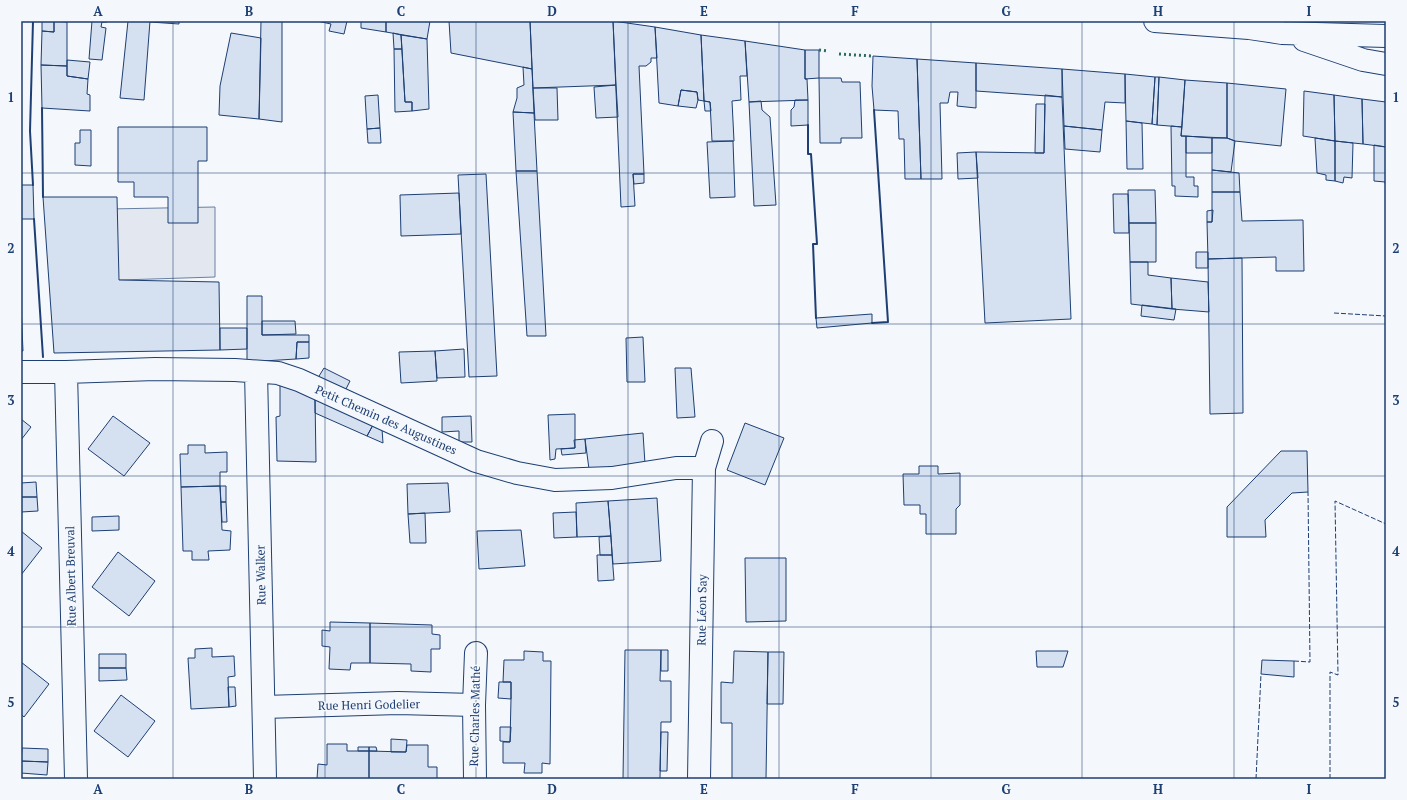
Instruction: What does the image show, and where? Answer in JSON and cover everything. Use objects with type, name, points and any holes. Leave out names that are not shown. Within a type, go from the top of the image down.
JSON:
[{"type":"street","points":[[1155,21],[1249,28],[1282,33],[1386,36]]},
{"type":"street","points":[[1282,33],[1363,60],[1386,64]]},
{"type":"street","points":[[1363,60],[1386,59]]},
{"type":"street","name":"Petit Chemin des Augustines","points":[[21,372],[155,369],[235,370],[278,373],[299,380],[476,461],[517,473],[555,480],[612,478],[676,468],[704,468]]},
{"type":"street","name":"Rue Albert Breuval","points":[[57,372],[76,779]]},
{"type":"street","name":"Rue Walker","points":[[256,372],[265,779]]},
{"type":"street","name":"Rue Léon Say","points":[[699,779],[704,468],[712,441]]},
{"type":"street","name":"Rue Charles Mathé","points":[[475,779],[474,705],[476,654]]},
{"type":"street","name":"Rue Henri Godelier","points":[[264,707],[398,703],[474,705]]},
{"type":"shaded area","points":[[215,207],[215,277],[58,282],[55,210]]},
{"type":"building","points":[[42,21],[54,21],[54,32],[42,31]]},
{"type":"building","points":[[54,21],[67,22],[67,66],[41,65],[42,31],[54,32]]},
{"type":"building","points":[[92,21],[107,21],[102,22],[101,27],[106,28],[102,60],[89,59]]},
{"type":"building","points":[[128,21],[150,21],[144,100],[120,98]]},
{"type":"building","points":[[179,21],[179,24],[150,22]]},
{"type":"building","points":[[261,21],[282,21],[282,122],[259,119]]},
{"type":"building","points":[[317,21],[347,21],[344,34],[329,31],[331,24]]},
{"type":"building","points":[[361,21],[386,21],[386,32],[361,28]]},
{"type":"building","points":[[386,21],[430,21],[427,39],[386,32]]},
{"type":"building","points":[[449,21],[530,21],[532,69],[451,53]]},
{"type":"building","points":[[530,21],[613,21],[616,85],[533,88]]},
{"type":"building","points":[[613,21],[655,27],[657,58],[651,58],[651,62],[646,66],[639,66],[644,174],[633,174],[635,206],[621,207]]},
{"type":"building","points":[[655,27],[701,35],[704,101],[698,100],[697,92],[681,90],[678,106],[659,103]]},
{"type":"building","points":[[231,33],[261,38],[259,119],[219,115],[220,86]]},
{"type":"building","points":[[393,33],[401,35],[402,49],[394,49]]},
{"type":"building","points":[[401,35],[427,39],[429,109],[412,111],[412,102],[405,102]]},
{"type":"building","points":[[701,35],[745,41],[747,76],[740,76],[741,100],[732,101],[734,141],[712,141],[710,102],[704,101]]},
{"type":"building","points":[[745,41],[805,50],[805,79],[807,79],[808,100],[749,102]]},
{"type":"building","points":[[394,49],[402,49],[405,102],[412,102],[412,111],[395,112]]},
{"type":"building","points":[[805,50],[819,50],[819,78],[805,79]]},
{"type":"building","points":[[873,56],[917,59],[921,179],[905,179],[904,139],[899,139],[898,111],[874,110],[872,86]]},
{"type":"building","points":[[917,59],[976,63],[976,108],[957,106],[958,92],[950,92],[948,103],[940,103],[942,179],[921,179]]},
{"type":"building","points":[[67,60],[90,62],[88,79],[67,76]]},
{"type":"building","points":[[976,63],[1062,69],[1062,97],[976,91]]},
{"type":"building","points":[[41,65],[67,66],[67,76],[88,79],[87,94],[90,95],[90,111],[42,108]]},
{"type":"building","points":[[523,67],[532,69],[534,113],[513,112],[517,98],[517,88],[524,85]]},
{"type":"building","points":[[1062,69],[1125,74],[1125,103],[1105,102],[1102,130],[1064,126]]},
{"type":"building","points":[[1125,74],[1155,77],[1152,124],[1126,121]]},
{"type":"building","points":[[1155,77],[1159,77],[1157,125],[1152,124]]},
{"type":"building","points":[[1159,77],[1185,80],[1182,127],[1157,125]]},
{"type":"building","points":[[819,78],[841,78],[842,82],[860,82],[862,138],[841,138],[841,143],[820,143]]},
{"type":"building","points":[[1185,80],[1227,83],[1227,138],[1181,136]]},
{"type":"building","points":[[1227,83],[1286,89],[1281,146],[1235,141],[1227,138]]},
{"type":"building","points":[[616,85],[618,117],[596,118],[594,87]]},
{"type":"building","points":[[533,88],[557,88],[558,120],[535,120]]},
{"type":"building","points":[[681,90],[697,92],[698,100],[696,108],[678,106]]},
{"type":"building","points":[[1304,91],[1334,95],[1335,141],[1303,136]]},
{"type":"building","points":[[378,95],[380,128],[367,129],[365,96]]},
{"type":"building","points":[[1045,95],[1062,97],[1071,319],[985,323],[976,152],[1044,153]]},
{"type":"building","points":[[1334,95],[1362,99],[1363,144],[1335,141]]},
{"type":"building","points":[[1362,99],[1386,102],[1386,147],[1363,144]]},
{"type":"building","points":[[795,100],[808,100],[808,125],[791,126],[791,110],[794,107]]},
{"type":"building","points":[[704,101],[710,102],[711,111],[705,111]]},
{"type":"building","points":[[761,101],[762,110],[770,117],[776,205],[754,206],[749,102]]},
{"type":"building","points":[[1036,104],[1045,104],[1044,153],[1035,153]]},
{"type":"building","points":[[513,112],[534,113],[537,171],[516,171]]},
{"type":"building","points":[[1126,121],[1142,123],[1143,169],[1127,169]]},
{"type":"building","points":[[1064,126],[1102,130],[1100,152],[1065,149]]},
{"type":"building","points":[[1171,126],[1182,127],[1181,136],[1186,136],[1186,177],[1194,177],[1194,186],[1198,186],[1198,197],[1175,196],[1175,186],[1172,186]]},
{"type":"building","points":[[118,127],[207,127],[207,161],[198,161],[198,223],[168,223],[168,197],[134,197],[134,182],[118,182]]},
{"type":"building","points":[[380,128],[381,143],[368,143],[367,129]]},
{"type":"building","points":[[80,130],[91,130],[91,166],[75,165],[75,143],[80,143]]},
{"type":"building","points":[[1186,136],[1212,138],[1212,153],[1186,153]]},
{"type":"building","points":[[1212,138],[1227,138],[1235,141],[1231,172],[1212,170]]},
{"type":"building","points":[[1315,138],[1335,141],[1335,181],[1326,180],[1326,175],[1317,173]]},
{"type":"building","points":[[733,141],[735,197],[710,198],[707,142]]},
{"type":"building","points":[[1335,141],[1353,143],[1352,178],[1344,177],[1343,183],[1335,181]]},
{"type":"building","points":[[1374,145],[1386,147],[1386,188],[1385,182],[1374,181]]},
{"type":"building","points":[[976,152],[978,178],[958,179],[957,153]]},
{"type":"building","points":[[1212,170],[1239,173],[1240,192],[1212,192]]},
{"type":"building","points":[[516,171],[537,171],[546,336],[527,336]]},
{"type":"building","points":[[486,174],[497,376],[469,377],[458,175]]},
{"type":"building","points":[[633,174],[644,174],[644,183],[634,184]]},
{"type":"building","points":[[21,185],[33,185],[34,219],[21,219]]},
{"type":"building","points":[[1128,190],[1155,190],[1156,223],[1129,223]]},
{"type":"building","points":[[1212,192],[1240,192],[1242,221],[1303,220],[1304,271],[1276,271],[1276,257],[1208,259],[1207,222],[1212,222]]},
{"type":"building","points":[[459,193],[461,234],[401,236],[400,195]]},
{"type":"building","points":[[1113,194],[1128,194],[1129,233],[1114,233]]},
{"type":"building","points":[[43,197],[117,197],[119,280],[219,282],[220,350],[54,353]]},
{"type":"building","points":[[1213,210],[1212,222],[1207,222],[1207,211]]},
{"type":"building","points":[[1129,223],[1156,223],[1156,262],[1130,262]]},
{"type":"building","points":[[1196,252],[1208,252],[1208,268],[1196,268]]},
{"type":"building","points":[[1242,258],[1243,413],[1210,414],[1208,259]]},
{"type":"building","points":[[1130,262],[1148,262],[1148,275],[1171,278],[1172,309],[1131,304]]},
{"type":"building","points":[[1171,278],[1208,282],[1209,312],[1172,309]]},
{"type":"building","points":[[247,296],[262,296],[262,335],[309,335],[309,342],[297,342],[296,359],[247,362]]},
{"type":"building","points":[[1142,305],[1176,309],[1174,320],[1141,316]]},
{"type":"building","points":[[21,306],[23,351],[21,351]]},
{"type":"building","points":[[872,314],[872,323],[817,328],[816,318]]},
{"type":"building","points":[[262,321],[295,321],[296,334],[262,335]]},
{"type":"building","points":[[220,328],[247,328],[247,349],[220,350]]},
{"type":"building","points":[[643,337],[645,382],[627,382],[626,338]]},
{"type":"building","points":[[297,342],[309,342],[309,358],[296,359]]},
{"type":"building","points":[[464,349],[465,377],[437,378],[435,351]]},
{"type":"building","points":[[435,351],[437,381],[401,383],[399,352]]},
{"type":"building","points":[[324,368],[350,381],[344,393],[316,381]]},
{"type":"building","points":[[675,368],[691,368],[695,417],[677,418]]},
{"type":"building","points":[[280,385],[287,386],[315,398],[316,462],[277,461],[276,417],[280,416]]},
{"type":"building","points":[[315,398],[373,425],[367,436],[315,413]]},
{"type":"building","points":[[575,414],[575,448],[556,449],[555,459],[550,460],[548,415]]},
{"type":"building","points":[[113,416],[150,443],[124,476],[88,449]]},
{"type":"building","points":[[471,416],[472,442],[459,442],[459,431],[442,432],[442,417]]},
{"type":"building","points":[[21,419],[31,427],[21,440]]},
{"type":"building","points":[[745,423],[784,438],[765,485],[727,470]]},
{"type":"building","points":[[373,425],[382,429],[383,443],[367,436]]},
{"type":"building","points":[[643,433],[645,464],[589,469],[585,439]]},
{"type":"building","points":[[585,439],[586,453],[562,455],[561,449],[575,448],[574,440]]},
{"type":"building","points":[[188,445],[205,445],[205,453],[227,452],[227,472],[220,472],[220,486],[181,487],[180,454],[188,454]]},
{"type":"building","points":[[1281,451],[1307,451],[1308,492],[1292,493],[1265,520],[1266,537],[1227,537],[1227,507]]},
{"type":"building","points":[[919,466],[938,466],[938,474],[960,473],[960,505],[956,509],[956,534],[926,534],[926,514],[920,514],[920,505],[904,505],[903,474],[919,474]]},
{"type":"building","points":[[36,482],[37,497],[21,497],[21,483]]},
{"type":"building","points":[[448,483],[450,512],[408,514],[407,484]]},
{"type":"building","points":[[220,486],[222,530],[231,531],[230,550],[208,551],[209,560],[192,560],[192,551],[183,551],[181,487]]},
{"type":"building","points":[[220,486],[226,486],[226,502],[221,502]]},
{"type":"building","points":[[21,497],[37,497],[38,511],[21,512]]},
{"type":"building","points":[[657,498],[661,561],[613,564],[608,501]]},
{"type":"building","points":[[608,501],[611,536],[577,537],[576,503]]},
{"type":"building","points":[[221,502],[226,502],[227,522],[222,522]]},
{"type":"building","points":[[576,512],[577,537],[554,538],[553,513]]},
{"type":"building","points":[[425,513],[426,543],[410,543],[408,514]]},
{"type":"building","points":[[119,516],[119,530],[92,531],[92,517]]},
{"type":"building","points":[[521,530],[525,566],[479,569],[477,531]]},
{"type":"building","points":[[21,531],[42,548],[21,575]]},
{"type":"building","points":[[611,536],[612,555],[600,555],[599,537]]},
{"type":"building","points":[[118,552],[155,581],[129,616],[92,587]]},
{"type":"building","points":[[597,555],[612,555],[614,580],[598,581]]},
{"type":"building","points":[[745,558],[786,558],[786,621],[746,622]]},
{"type":"building","points":[[330,622],[370,623],[370,663],[351,663],[350,670],[329,669],[330,647],[322,646],[322,630],[330,631]]},
{"type":"building","points":[[370,623],[432,625],[432,634],[440,635],[440,649],[431,649],[431,672],[411,671],[411,664],[370,663]]},
{"type":"building","points":[[212,648],[212,657],[234,656],[235,676],[228,677],[229,707],[191,709],[188,658],[195,658],[195,649]]},
{"type":"building","points":[[625,650],[661,650],[660,681],[671,681],[671,722],[661,722],[660,779],[623,779]]},
{"type":"building","points":[[661,650],[668,650],[668,671],[661,671]]},
{"type":"building","points":[[524,651],[543,652],[543,661],[551,661],[550,764],[542,763],[542,773],[524,773],[525,763],[503,763],[503,742],[510,742],[511,699],[511,682],[503,682],[504,660],[524,660]]},
{"type":"building","points":[[734,651],[768,652],[766,779],[732,779],[732,723],[721,723],[721,682],[733,683]]},
{"type":"building","points":[[1036,651],[1068,651],[1063,667],[1037,667]]},
{"type":"building","points":[[768,652],[784,652],[783,704],[767,704]]},
{"type":"building","points":[[99,654],[126,654],[126,668],[99,668]]},
{"type":"building","points":[[1262,660],[1294,661],[1294,677],[1261,674]]},
{"type":"building","points":[[21,662],[49,684],[24,717],[21,714]]},
{"type":"building","points":[[99,668],[126,668],[127,680],[99,681]]},
{"type":"building","points":[[499,682],[511,682],[511,699],[498,698]]},
{"type":"building","points":[[228,687],[235,687],[236,706],[229,707]]},
{"type":"building","points":[[121,695],[155,721],[128,757],[94,731]]},
{"type":"building","points":[[500,727],[511,727],[510,742],[500,741]]},
{"type":"building","points":[[661,732],[668,732],[667,771],[660,771]]},
{"type":"building","points":[[391,739],[407,740],[406,752],[391,752]]},
{"type":"building","points":[[327,744],[347,744],[347,751],[369,751],[369,779],[317,779],[318,764],[327,765]]},
{"type":"building","points":[[407,745],[428,745],[428,767],[437,767],[437,779],[369,779],[369,751],[406,752]]},
{"type":"building","points":[[358,747],[369,747],[369,751],[358,751]]},
{"type":"building","points":[[369,747],[376,747],[377,751],[369,751]]},
{"type":"building","points":[[22,748],[48,749],[48,762],[21,761]]},
{"type":"building","points":[[21,761],[48,762],[47,775],[21,773]]},
{"type":"hedge","points":[[819,50],[828,51]]},
{"type":"hedge","points":[[839,54],[873,56]]},
{"type":"fence","points":[[1334,313],[1386,316]]},
{"type":"fence","points":[[1294,661],[1310,662],[1308,492]]},
{"type":"fence","points":[[1330,779],[1330,672],[1338,675],[1335,501],[1386,524]]},
{"type":"fence","points":[[1256,779],[1261,674]]},
{"type":"wall","points":[[33,21],[30,131],[33,185]]},
{"type":"wall","points":[[42,108],[43,197]]},
{"type":"wall","points":[[872,323],[888,322],[874,110]]},
{"type":"wall","points":[[808,125],[808,154],[811,154],[817,244],[813,244],[816,318]]},
{"type":"wall","points":[[34,219],[43,357]]}]
